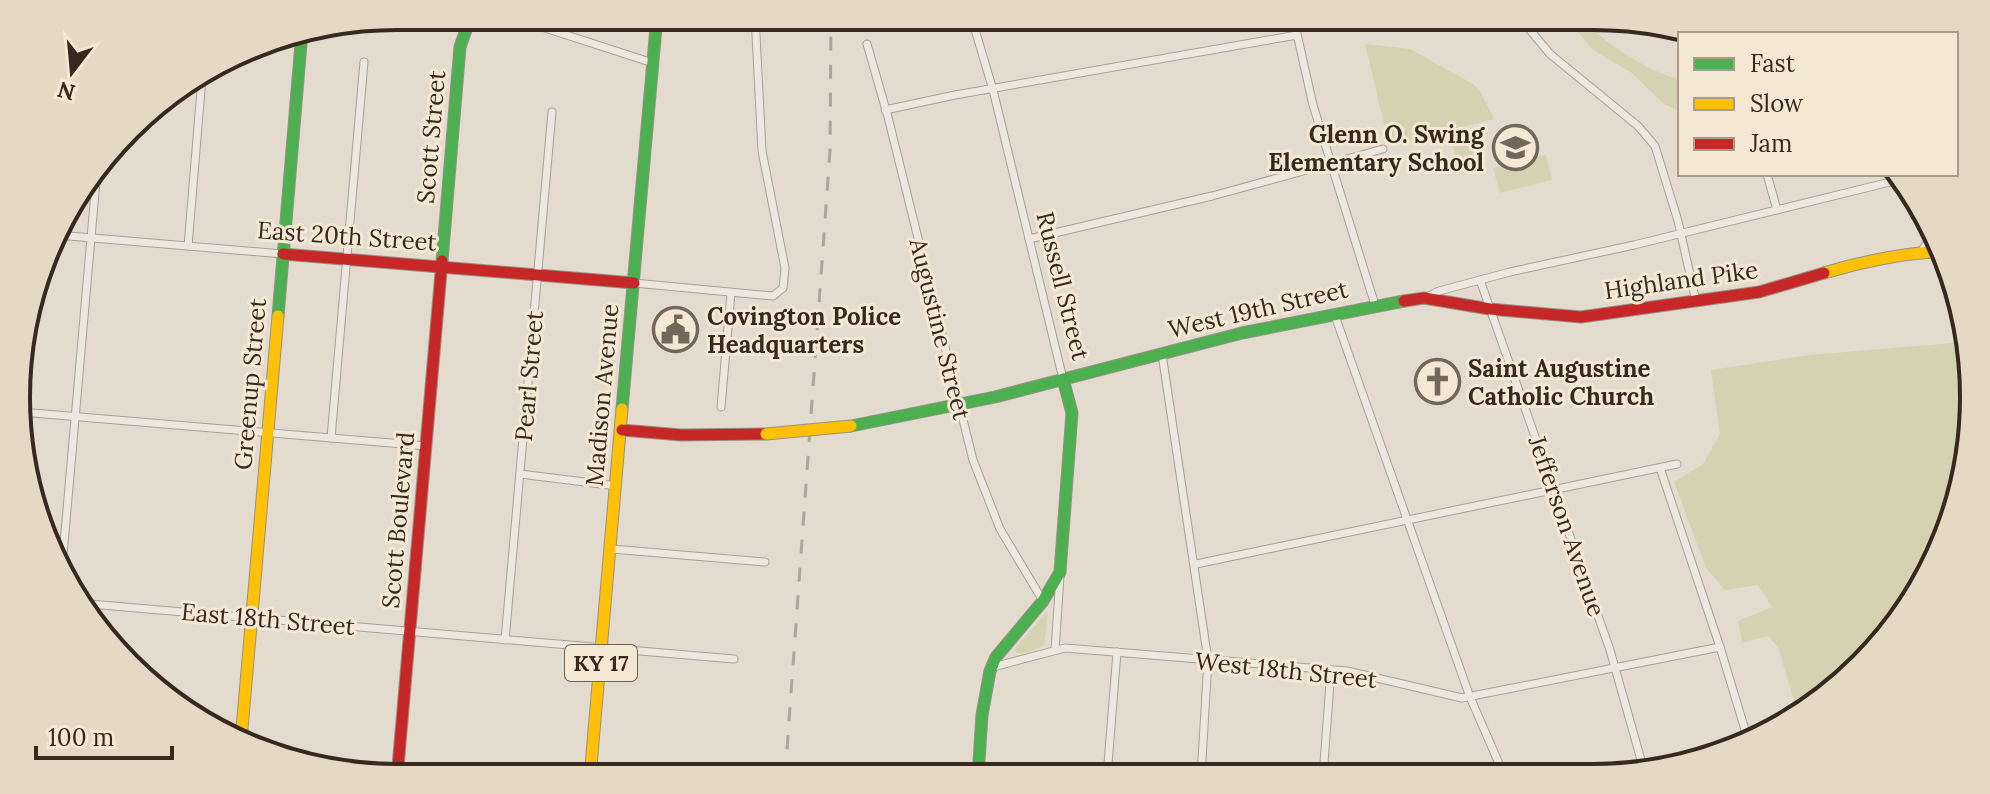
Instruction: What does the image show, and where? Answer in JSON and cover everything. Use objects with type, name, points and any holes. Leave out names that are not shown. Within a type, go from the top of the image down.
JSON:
[{"type":"street","points":[[459,30],[460,47]]},
{"type":"street","name":"Scott Street","points":[[442,266],[460,47],[466,30]]},
{"type":"street","points":[[551,30],[653,63]]},
{"type":"street","name":"Madison Avenue","points":[[591,764],[656,30]]},
{"type":"street","points":[[634,283],[773,296],[780,293],[785,268],[762,151],[756,30]]},
{"type":"street","name":"Russell Street","points":[[975,30],[993,90],[1072,413],[1055,650]]},
{"type":"street","points":[[1296,30],[1313,105],[1375,305]]},
{"type":"street","points":[[1533,30],[1550,54],[1649,137],[1681,234],[1696,301]]},
{"type":"street","points":[[885,110],[1297,35]]},
{"type":"street","name":"Greenup Street","points":[[242,729],[301,43]]},
{"type":"street","name":"Augustine Street","points":[[867,44],[973,460],[993,514],[1043,601]]},
{"type":"street","points":[[331,438],[364,62]]},
{"type":"street","points":[[188,246],[201,87]]},
{"type":"street","name":"Pearl Street","points":[[505,640],[552,112]]},
{"type":"street","points":[[1029,239],[1212,196],[1383,149]]},
{"type":"street","points":[[1768,176],[1777,210]]},
{"type":"street","name":"West 19th Street","points":[[622,430],[681,435],[766,434],[851,426],[1063,379],[1334,313],[1424,298],[1480,280],[1890,182]]},
{"type":"street","points":[[63,549],[95,188]]},
{"type":"street","name":"East 20th Street","points":[[68,236],[634,283]]},
{"type":"street","points":[[1921,252],[1926,244]]},
{"type":"street","name":"Highland Pike","points":[[1424,298],[1490,309],[1581,317],[1759,292],[1857,263],[1930,252]]},
{"type":"street","name":"Scott Boulevard","points":[[398,764],[442,266]]},
{"type":"street","name":"Jefferson Avenue","points":[[1480,280],[1610,650],[1641,761]]},
{"type":"street","points":[[721,407],[731,293]]},
{"type":"street","points":[[1334,313],[1470,697],[1499,764]]},
{"type":"street","points":[[1162,354],[1196,564],[1208,660],[1202,764]]},
{"type":"street","points":[[31,413],[427,446]]},
{"type":"street","points":[[1196,564],[1677,464]]},
{"type":"street","points":[[1660,468],[1745,730]]},
{"type":"street","points":[[520,474],[617,486]]},
{"type":"street","points":[[612,549],[765,562]]},
{"type":"street","name":"Russell Street","points":[[979,764],[991,667],[1043,601],[1060,572]]},
{"type":"street","name":"East 18th Street","points":[[94,604],[603,647]]},
{"type":"street","points":[[603,647],[734,659]]},
{"type":"street","name":"West 18th Street","points":[[991,667],[1065,648],[1331,670],[1462,698],[1720,647]]},
{"type":"street","points":[[1108,764],[1117,652]]},
{"type":"street","points":[[1324,764],[1331,670]]},
{"type":"shaded area","points":[[1576,30],[1594,30],[1626,55],[1678,79],[1678,110],[1664,104],[1632,73],[1592,49]]},
{"type":"shaded area","points":[[1365,44],[1410,49],[1473,84],[1480,91],[1494,119],[1397,143],[1388,140]]},
{"type":"shaded area","points":[[1472,134],[1479,170],[1459,174],[1451,138]]},
{"type":"shaded area","points":[[1546,155],[1552,180],[1500,193],[1493,168]]},
{"type":"shaded area","points":[[1956,343],[1960,397],[1957,445],[1941,515],[1911,580],[1884,620],[1853,657],[1795,703],[1778,647],[1768,636],[1742,643],[1738,621],[1772,607],[1758,585],[1725,590],[1706,568],[1674,482],[1703,464],[1720,434],[1711,370],[1809,355]]},
{"type":"shaded area","points":[[1048,610],[1044,646],[1021,654],[1016,652],[1015,649]]},
{"type":"railway","points":[[786,764],[830,151],[831,30]]},
{"type":"traffic: fast","points":[[442,261],[460,47],[466,30]]},
{"type":"traffic: fast","points":[[622,409],[656,30]]},
{"type":"traffic: fast","points":[[278,316],[301,43]]},
{"type":"traffic: fast","points":[[851,426],[995,397],[1242,333],[1404,301]]},
{"type":"traffic: fast","points":[[979,764],[982,715],[990,671],[996,657],[1043,601],[1060,572],[1072,413],[1063,379]]},
{"type":"traffic: slow","points":[[1824,273],[1882,259],[1930,252]]},
{"type":"traffic: slow","points":[[242,729],[278,316]]},
{"type":"traffic: slow","points":[[591,764],[622,409]]},
{"type":"traffic: slow","points":[[766,434],[851,426]]},
{"type":"traffic: jam","points":[[283,254],[634,283]]},
{"type":"traffic: jam","points":[[398,764],[442,261]]},
{"type":"traffic: jam","points":[[1404,301],[1424,298],[1490,309],[1581,317],[1759,292],[1824,273]]},
{"type":"traffic: jam","points":[[622,430],[681,435],[766,434]]},
{"type":"place","name":"Glenn O. Swing Elementary School","points":[[1515,148]]},
{"type":"place","name":"Covington Police Headquarters","points":[[676,330]]},
{"type":"place","name":"Saint Augustine Catholic Church","points":[[1437,382]]}]
